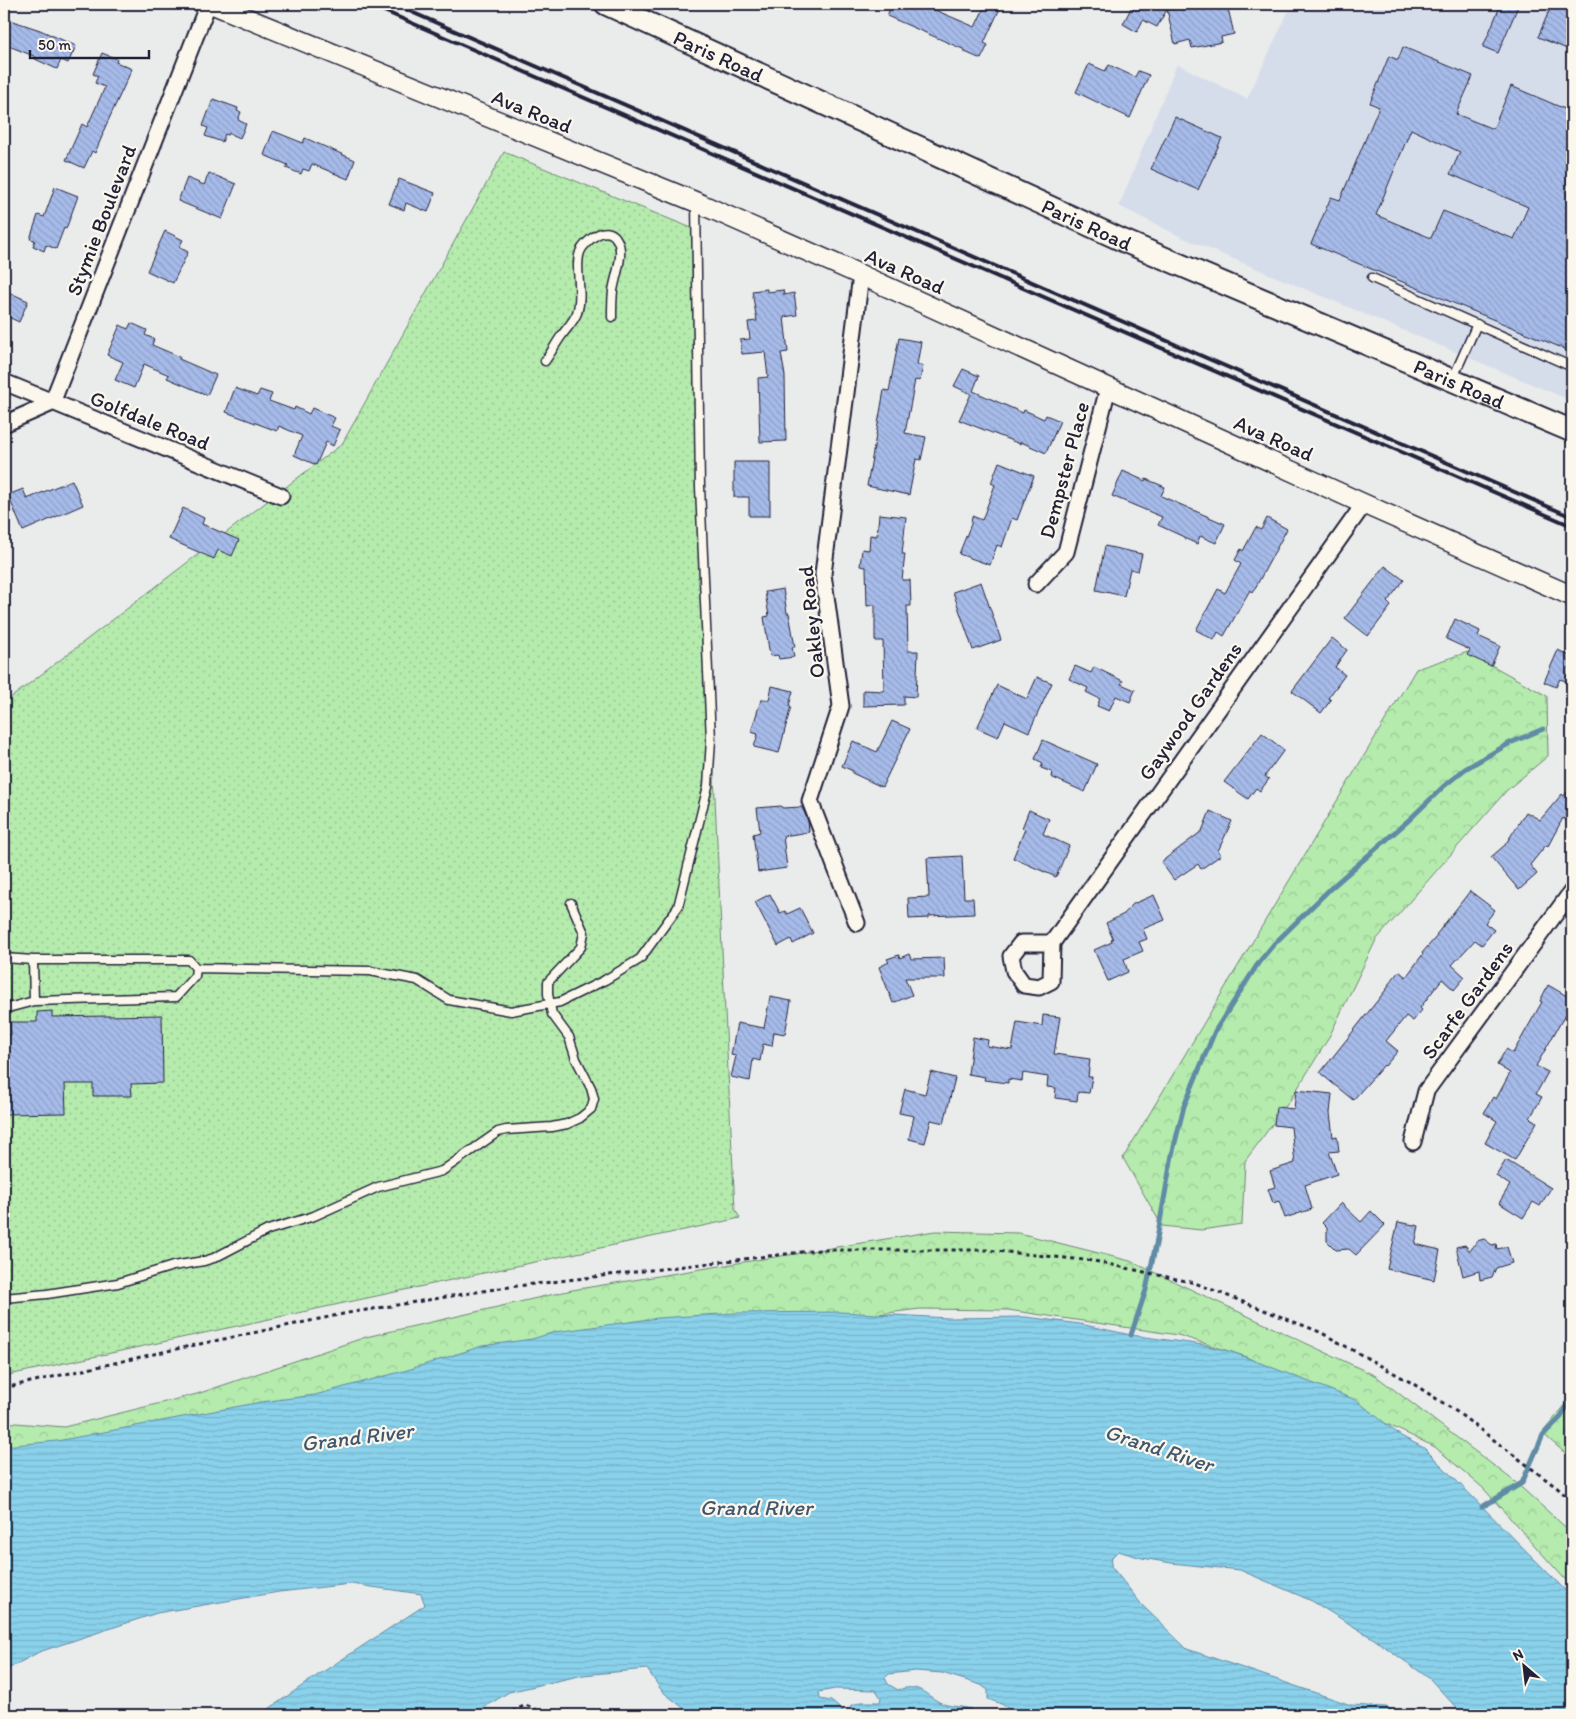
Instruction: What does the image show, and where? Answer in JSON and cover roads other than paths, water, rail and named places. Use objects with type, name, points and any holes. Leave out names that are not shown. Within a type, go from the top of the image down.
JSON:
[{"type":"main road","name":"Paris Road","points":[[606,4],[1124,241],[1572,430]]},
{"type":"street","name":"Ava Road","points":[[210,4],[696,202],[1572,596]]},
{"type":"street","name":"Stymie Boulevard","points":[[52,403],[210,4]]},
{"type":"street","name":"Oakley Road","points":[[858,923],[810,801],[841,706],[823,574],[860,275]]},
{"type":"street","name":"Golfdale Road","points":[[4,382],[281,496]]},
{"type":"street","name":"Dempster Place","points":[[1036,584],[1066,552],[1108,388]]},
{"type":"street","points":[[4,424],[52,403]]},
{"type":"street","name":"Gaywood Gardens","points":[[1052,943],[1364,504]]},
{"type":"street","name":"Scarfe Gardens","points":[[1414,1142],[1426,1091],[1572,891]]},
{"type":"lane","points":[[196,968],[370,971],[417,980],[449,1000],[511,1011],[560,1002],[605,980],[640,959],[664,928],[678,906],[708,786],[711,740],[700,487],[696,202]]},
{"type":"lane","points":[[545,361],[577,314],[580,296],[578,260],[580,252],[588,240],[600,233],[613,235],[620,247],[612,293],[612,318]]},
{"type":"lane","points":[[1372,278],[1570,366]]},
{"type":"lane","points":[[1452,380],[1477,324]]},
{"type":"lane","points":[[4,1298],[56,1293],[118,1283],[173,1266],[214,1258],[268,1230],[314,1216],[378,1187],[442,1171],[498,1132],[552,1127],[580,1118],[591,1109],[594,1100],[591,1088],[576,1059],[569,1037],[552,1014],[548,982],[581,947],[584,933],[571,903]]},
{"type":"lane","points":[[4,958],[33,960],[190,960],[196,968],[195,976],[176,996],[34,1001],[4,1009]]},
{"type":"lane","points":[[33,960],[34,1001]]},
{"type":"water","name":"Grand River","points":[[840,1312],[948,1318],[1026,1317],[1204,1345],[1232,1352],[1356,1400],[1401,1436],[1424,1448],[1572,1597],[1572,1715],[1463,1715],[1430,1679],[1374,1639],[1312,1601],[1240,1570],[1171,1563],[1142,1558],[1118,1551],[1112,1557],[1111,1566],[1142,1605],[1187,1649],[1351,1705],[1386,1707],[1402,1715],[1013,1715],[1006,1707],[988,1699],[988,1690],[981,1685],[942,1673],[915,1671],[889,1674],[885,1678],[888,1684],[898,1690],[916,1688],[943,1704],[971,1709],[966,1715],[864,1715],[850,1706],[861,1702],[880,1702],[881,1698],[876,1690],[835,1689],[819,1692],[820,1699],[831,1701],[848,1715],[692,1715],[662,1691],[647,1669],[583,1675],[509,1692],[472,1715],[260,1715],[425,1605],[421,1594],[351,1584],[279,1592],[157,1613],[39,1652],[4,1671],[4,1446],[57,1441],[261,1402],[315,1395],[411,1369],[482,1346],[532,1339],[555,1332],[658,1318],[736,1313]]},
{"type":"waterway","points":[[1131,1335],[1146,1290],[1172,1155],[1184,1106],[1215,1031],[1259,962],[1274,944],[1331,888],[1410,819],[1444,786],[1465,769],[1510,743],[1543,729]]},
{"type":"waterway","points":[[1482,1507],[1522,1483],[1543,1435],[1561,1417],[1572,1398]]},
{"type":"railway","points":[[368,4],[1572,526]]},
{"type":"railway","points":[[393,4],[1572,517]]}]
